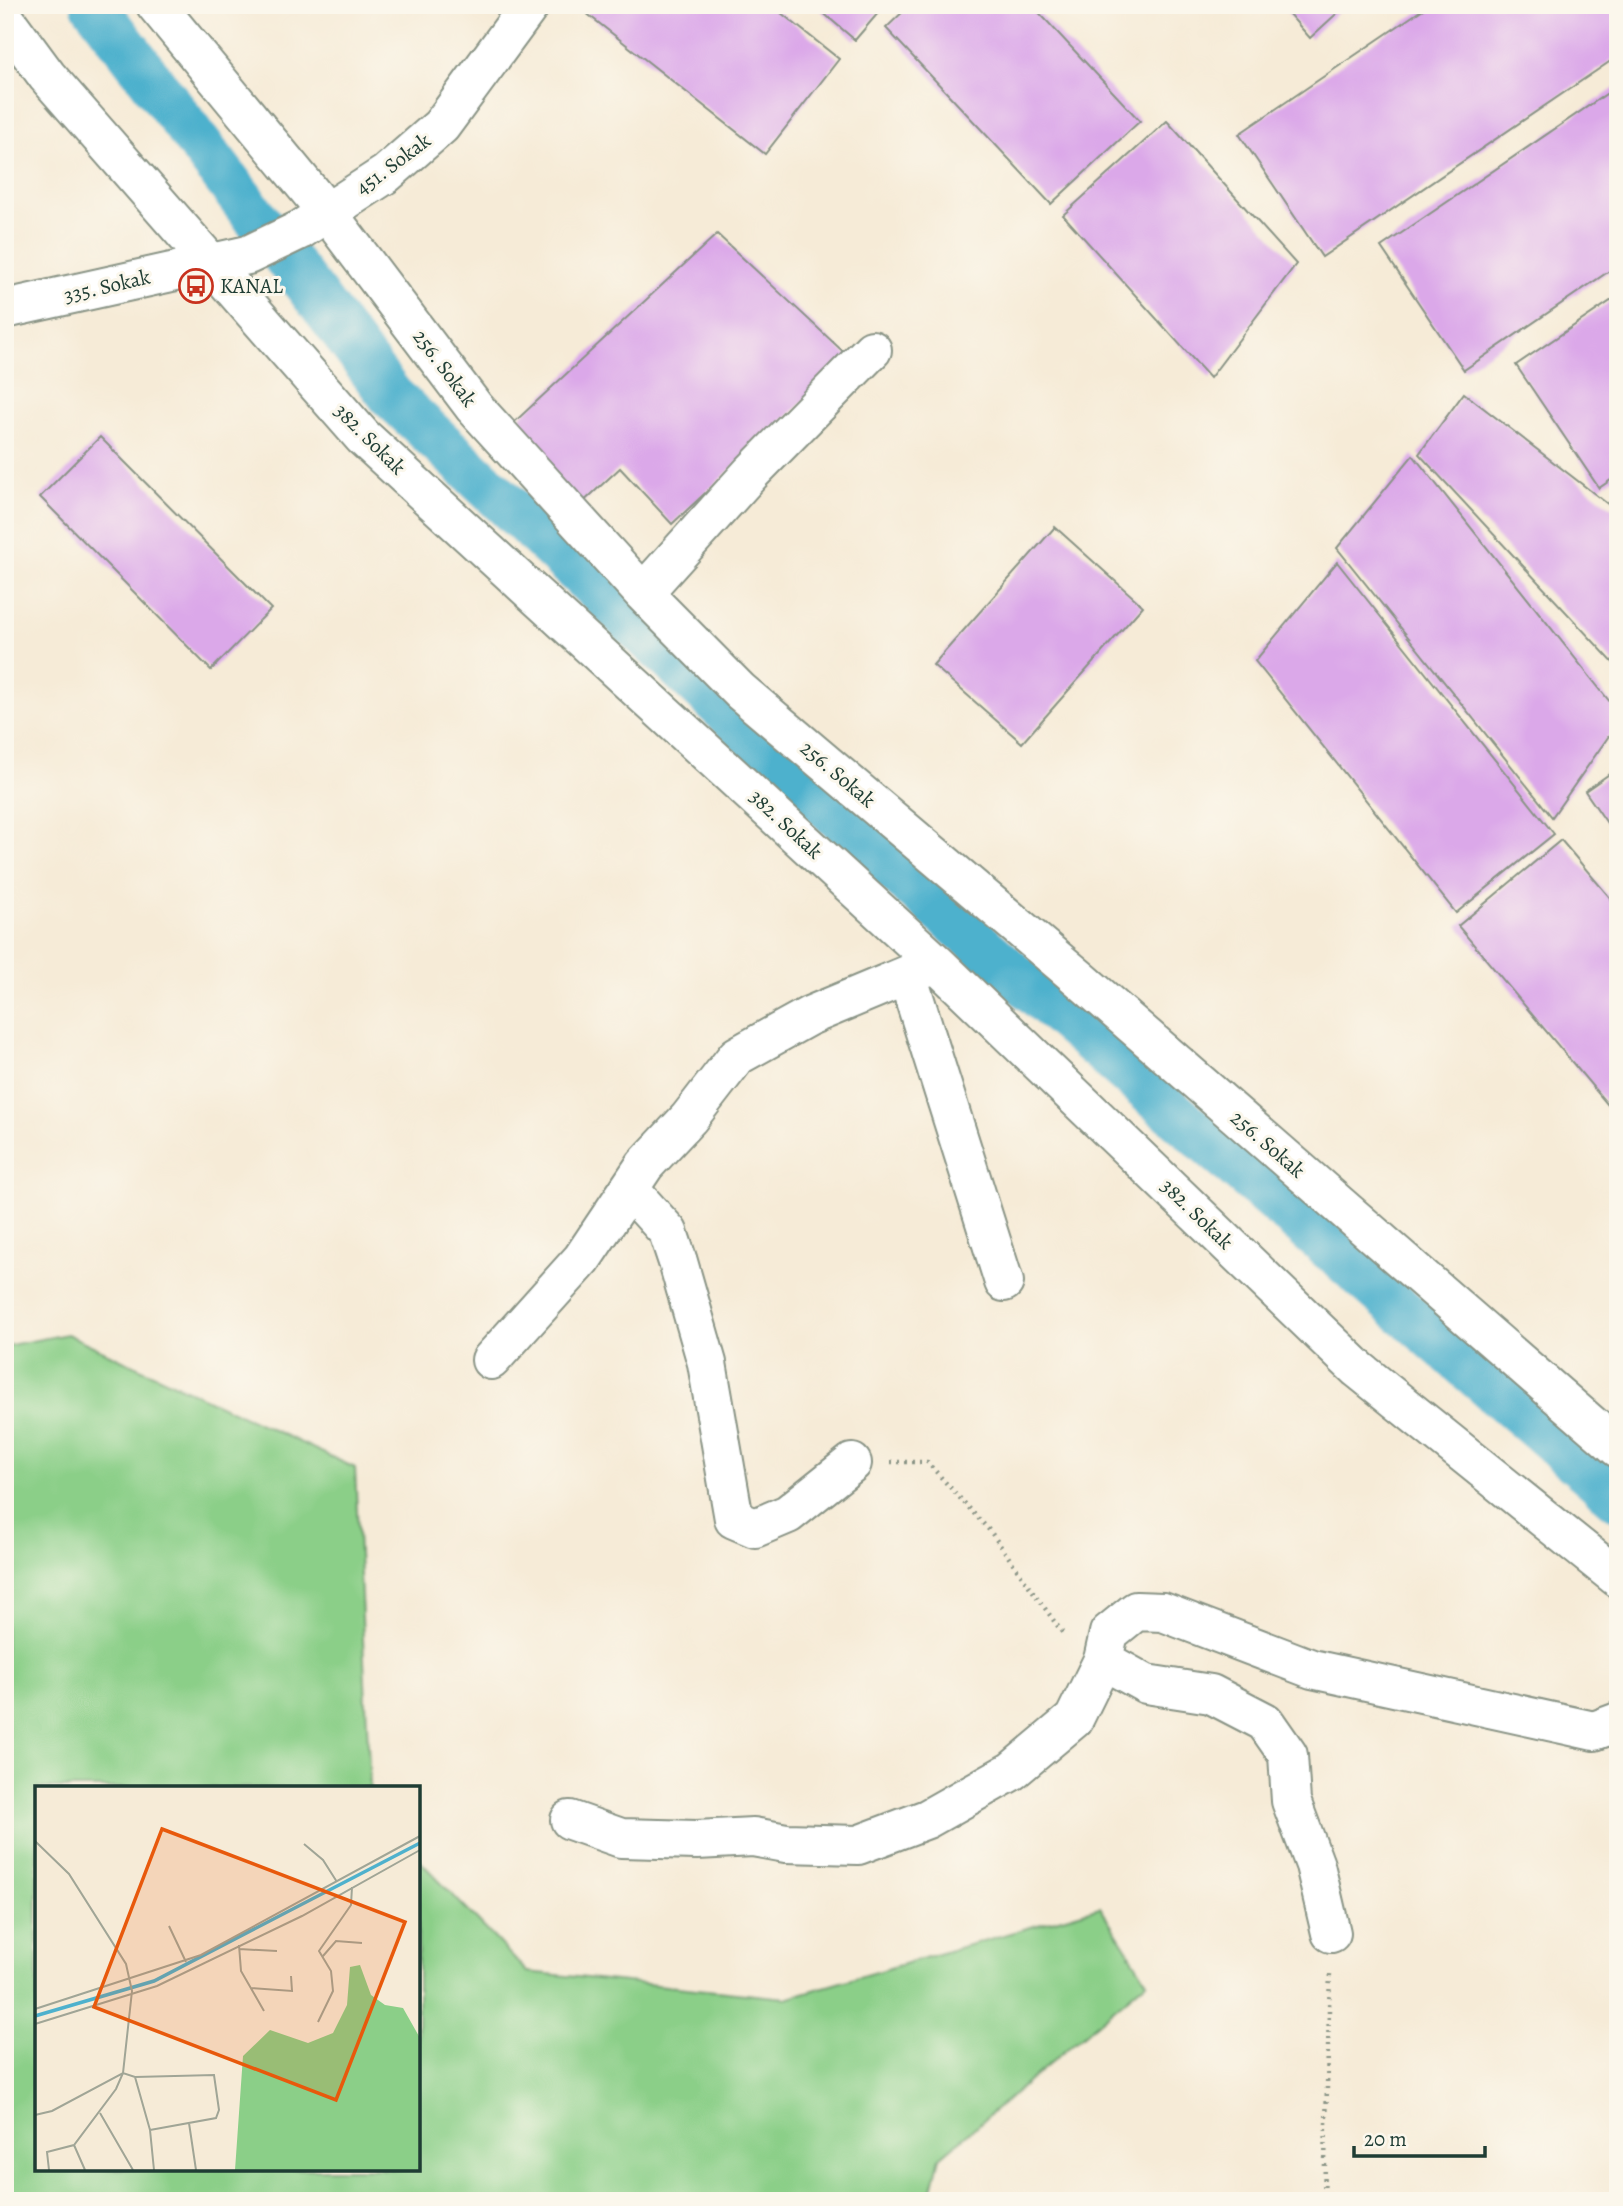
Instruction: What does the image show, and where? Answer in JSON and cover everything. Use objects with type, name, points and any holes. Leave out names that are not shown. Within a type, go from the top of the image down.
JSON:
[{"type":"street","name":"256. Sokak","points":[[156,5],[313,220],[474,407],[643,593],[740,691],[1080,980],[1618,1448]]},
{"type":"street","name":"451. Sokak","points":[[209,262],[248,255],[313,220],[386,174],[441,126],[530,5]]},
{"type":"street","name":"382. Sokak","points":[[5,19],[47,76],[363,437],[922,969],[1358,1368],[1618,1577]]},
{"type":"street","name":"335. Sokak","points":[[5,309],[209,262]]},
{"type":"street","points":[[643,593],[751,473],[872,350]]},
{"type":"street","points":[[491,1360],[583,1259],[645,1165],[689,1118],[737,1056],[809,1016],[922,969],[1004,1282]]},
{"type":"street","points":[[629,1189],[668,1232],[678,1262],[706,1363],[734,1519],[755,1528],[788,1514],[852,1462]]},
{"type":"street","points":[[570,1820],[621,1838],[697,1840],[753,1837],[786,1843],[858,1845],[926,1819],[1012,1771],[1074,1718],[1103,1660],[1110,1633],[1136,1611],[1163,1612],[1312,1669],[1594,1731],[1618,1722]]},
{"type":"street","points":[[1103,1660],[1146,1684],[1211,1694],[1265,1722],[1288,1755],[1291,1801],[1315,1865],[1331,1933]]},
{"type":"path","points":[[852,1462],[927,1462],[990,1531],[1063,1634],[1103,1660]]},
{"type":"path","points":[[1324,2201],[1330,2057],[1331,1933]]},
{"type":"green space","points":[[67,1334],[355,1468],[370,1786],[35,1786],[35,2171],[420,2171],[420,1861],[527,1972],[786,1998],[1100,1907],[1147,1981],[940,2157],[929,2201],[5,2201],[5,1346]]},
{"type":"building","points":[[576,5],[771,5],[839,59],[765,154]]},
{"type":"building","points":[[814,5],[885,5],[855,40]]},
{"type":"building","points":[[910,5],[1032,5],[1140,121],[1051,204],[886,28]]},
{"type":"building","points":[[1281,5],[1346,5],[1310,38]]},
{"type":"building","points":[[1429,5],[1618,5],[1618,56],[1322,257],[1239,134]]},
{"type":"building","points":[[1618,86],[1618,265],[1464,370],[1381,247]]},
{"type":"building","points":[[1167,121],[1296,264],[1210,378],[1063,215]]},
{"type":"building","points":[[717,234],[850,358],[672,524],[620,468],[580,505],[509,427]]},
{"type":"building","points":[[1618,296],[1618,475],[1599,488],[1516,365]]},
{"type":"building","points":[[1464,393],[1618,512],[1618,668],[1419,454]]},
{"type":"building","points":[[100,437],[271,609],[211,670],[40,497]]},
{"type":"building","points":[[1413,455],[1618,712],[1618,723],[1552,817],[1337,548]]},
{"type":"building","points":[[1055,527],[1143,606],[1022,743],[933,665]]},
{"type":"building","points":[[1337,562],[1554,834],[1456,913],[1255,661]]},
{"type":"building","points":[[1618,768],[1618,839],[1585,791]]},
{"type":"building","points":[[1561,840],[1618,907],[1618,1117],[1458,926]]},
{"type":"waterway","points":[[94,5],[391,396],[904,879],[1618,1498]]},
{"type":"place","name":"KANAL","points":[[196,286]]}]
